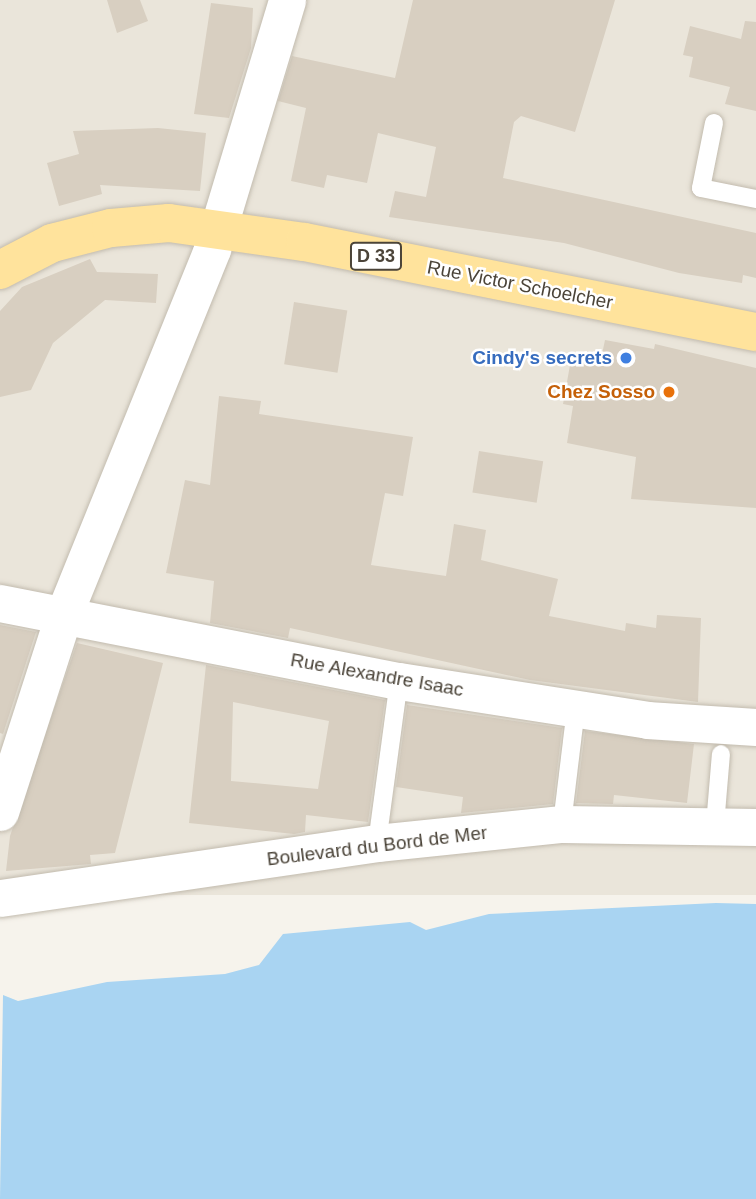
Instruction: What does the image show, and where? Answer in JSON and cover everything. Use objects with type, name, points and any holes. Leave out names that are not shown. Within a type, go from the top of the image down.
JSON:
[{"type":"main road","name":"Rue Victor Schoelcher","points":[[0,270],[52,243],[111,228],[218,228],[756,332]]},
{"type":"street","points":[[0,812],[64,614],[218,228],[287,0]]},
{"type":"street","name":"Rue Alexandre Isaac","points":[[0,603],[399,681],[576,709],[756,727]]},
{"type":"street","name":"Boulevard du Bord de Mer","points":[[0,898],[377,843],[562,824],[756,827]]},
{"type":"lane","points":[[714,123],[701,188],[756,199]]},
{"type":"lane","points":[[377,843],[399,681]]},
{"type":"lane","points":[[562,824],[576,709]]},
{"type":"lane","points":[[715,825],[721,754]]},
{"type":"shaded area","points":[[0,0],[756,0],[756,895],[0,895]]},
{"type":"water","points":[[716,903],[756,904],[756,1199],[0,1199],[3,995],[18,1001],[107,982],[225,974],[259,965],[283,934],[410,922],[426,930],[489,914]]},
{"type":"building","points":[[107,0],[140,0],[148,21],[117,33]]},
{"type":"building","points":[[413,0],[615,0],[575,132],[521,116],[514,122],[503,178],[756,233],[756,278],[743,275],[742,283],[679,273],[564,243],[389,217],[395,191],[426,197],[436,147],[378,133],[367,183],[327,175],[324,188],[291,181],[306,108],[278,101],[292,56],[395,78]]},
{"type":"building","points":[[211,3],[253,8],[251,48],[229,118],[194,114]]},
{"type":"building","points":[[745,21],[756,22],[756,111],[725,104],[730,87],[689,77],[693,57],[683,55],[690,26],[741,39]]},
{"type":"building","points":[[158,128],[206,133],[200,191],[100,185],[102,194],[59,206],[47,163],[79,154],[73,131]]},
{"type":"building","points":[[90,259],[97,272],[158,274],[156,303],[105,300],[53,343],[31,390],[0,397],[0,311],[22,287]]},
{"type":"building","points":[[294,302],[347,310],[337,373],[284,364]]},
{"type":"building","points":[[605,340],[654,349],[655,344],[756,368],[756,508],[631,499],[636,457],[567,443],[573,406],[563,404],[572,354],[601,359]]},
{"type":"building","points":[[219,396],[261,401],[259,414],[413,437],[403,496],[385,493],[371,565],[446,576],[454,524],[486,530],[481,560],[558,579],[549,616],[625,631],[626,623],[656,628],[657,615],[701,618],[698,702],[530,680],[290,628],[288,638],[210,623],[214,581],[166,573],[185,480],[210,485]]},
{"type":"building","points":[[479,451],[543,461],[537,503],[472,492]]},
{"type":"building","points":[[0,625],[36,632],[3,734],[0,733]]},
{"type":"building","points":[[77,643],[163,663],[115,853],[90,855],[91,864],[6,871],[10,836]]},
{"type":"building","points":[[206,665],[385,700],[368,822],[306,815],[305,832],[294,834],[189,823]],"holes":[[[233,702],[329,721],[318,789],[231,781]]]},
{"type":"building","points":[[407,705],[562,728],[553,804],[461,813],[463,797],[396,787]]},
{"type":"building","points":[[585,731],[694,744],[687,803],[614,795],[613,804],[576,803]]},
{"type":"place","name":"Cindy's secrets","points":[[626,358]]},
{"type":"place","name":"Chez Sosso","points":[[669,392]]}]
